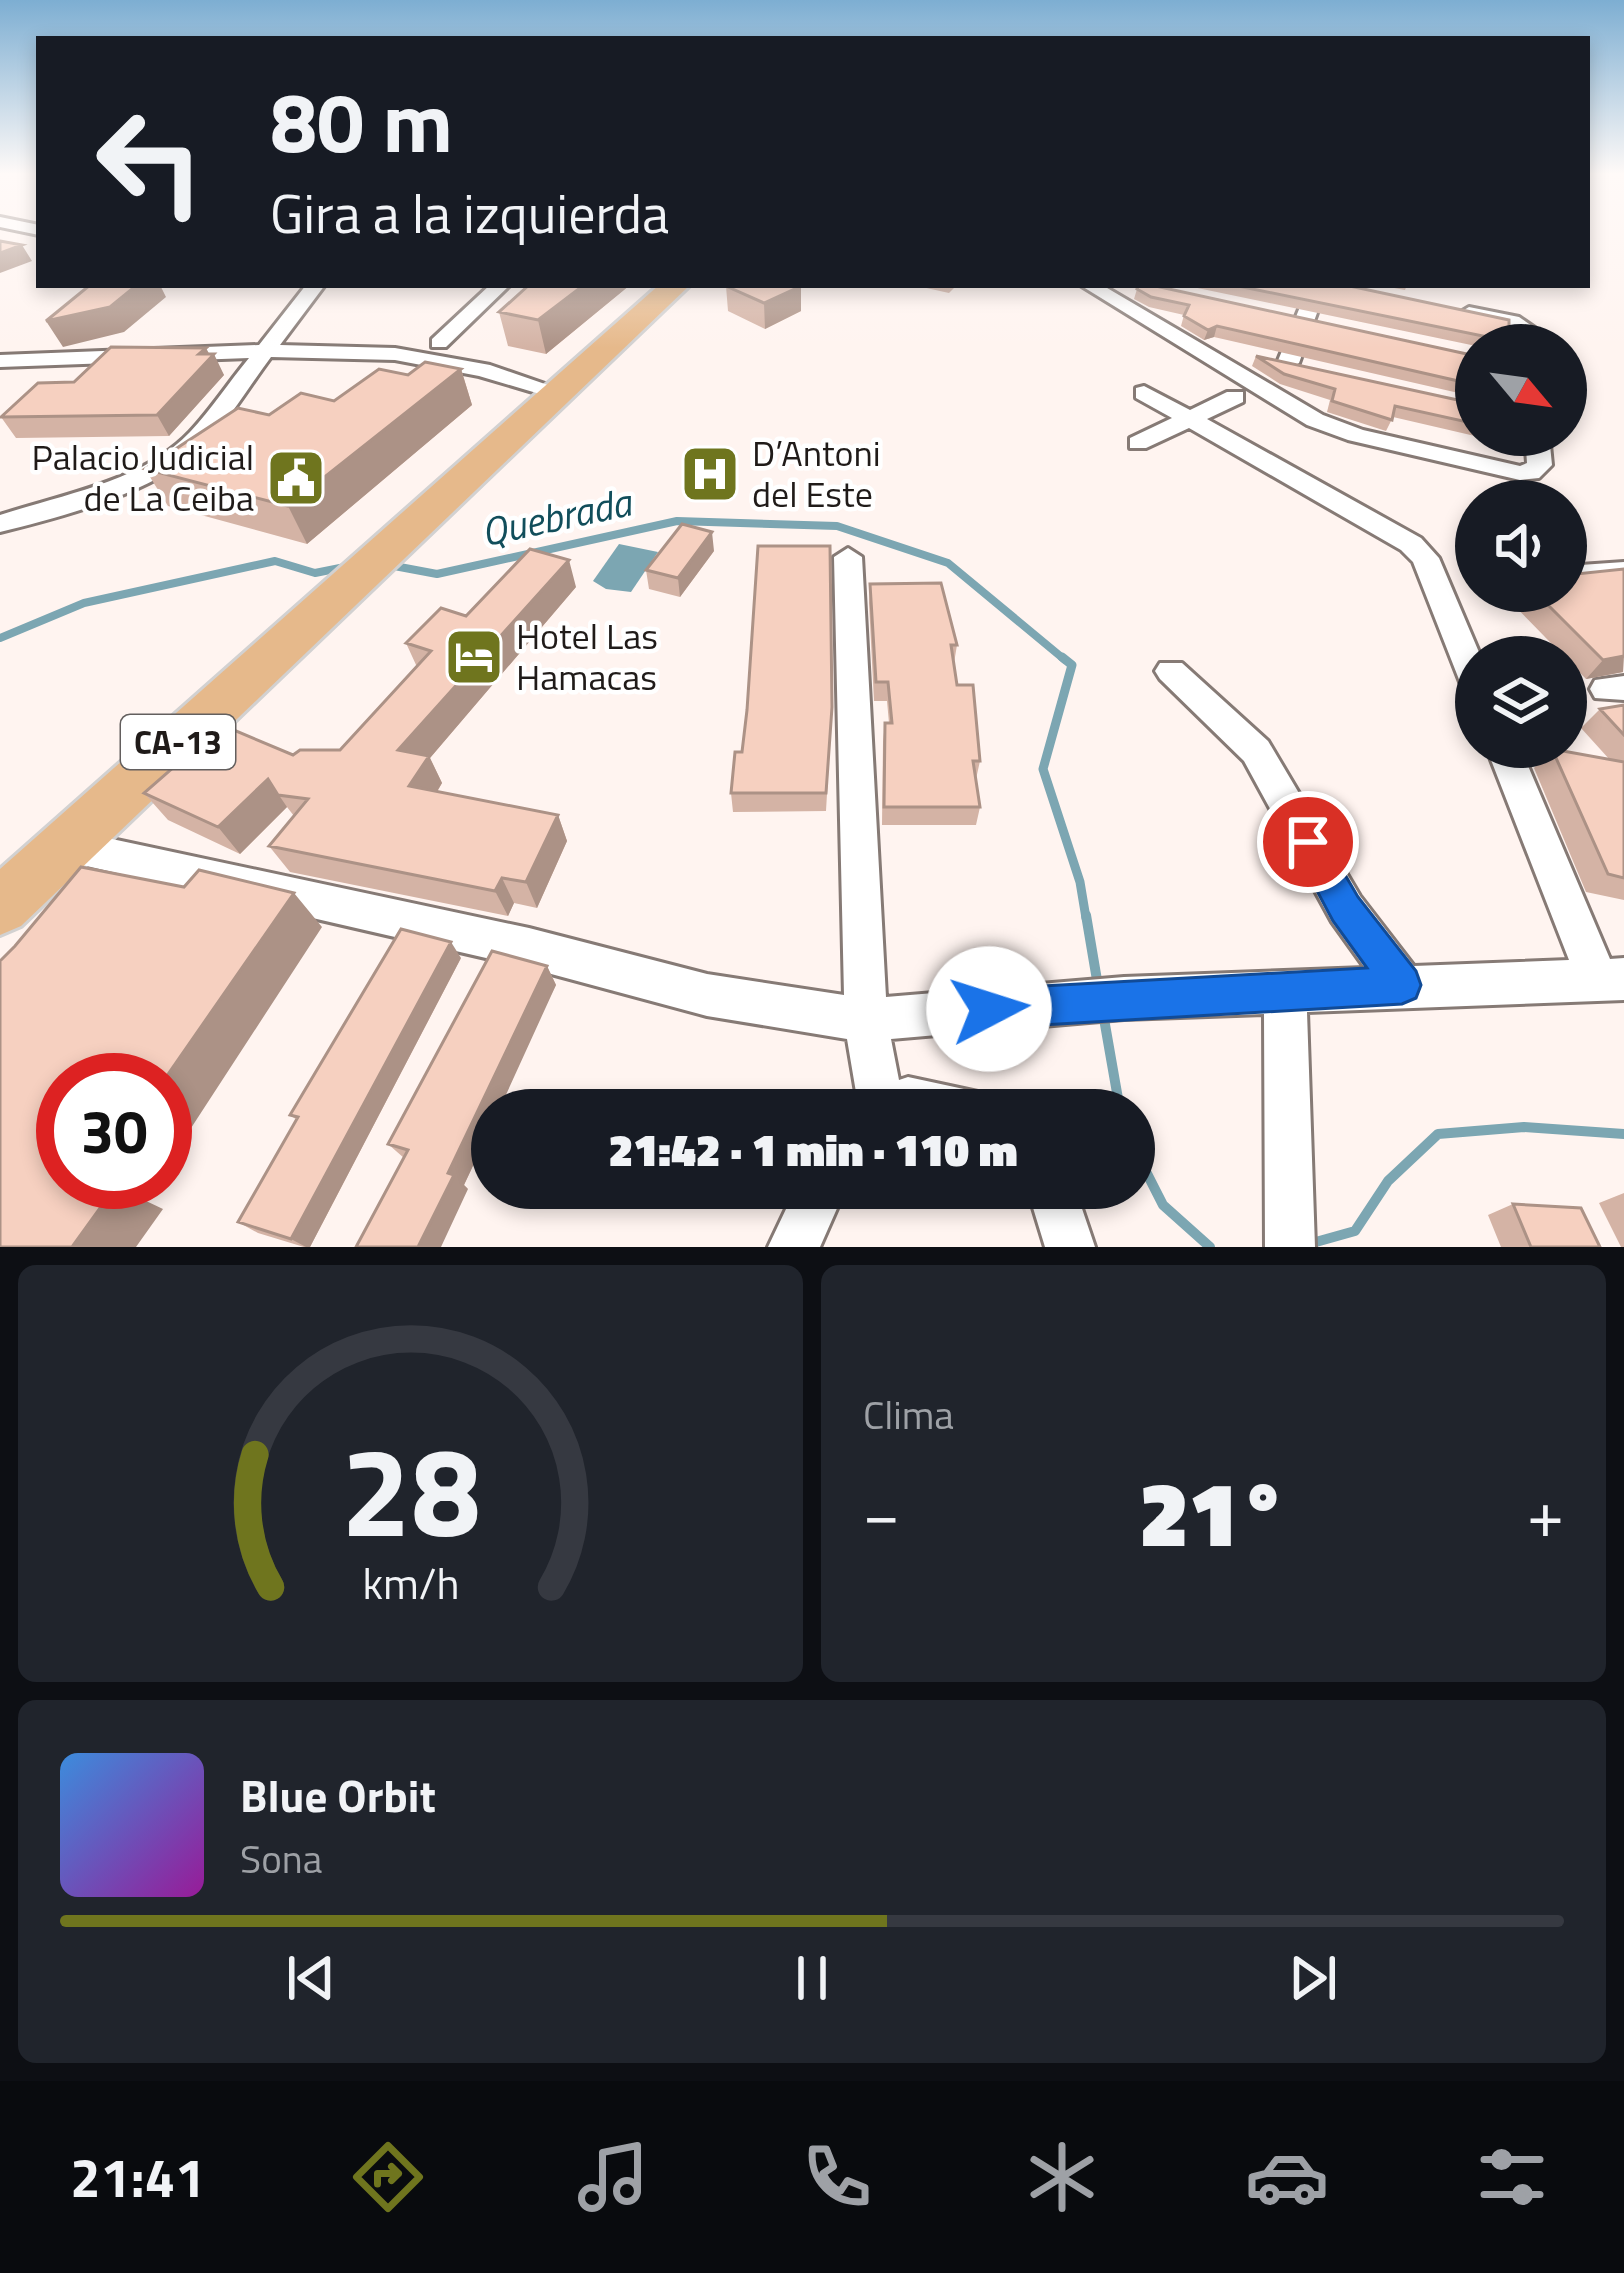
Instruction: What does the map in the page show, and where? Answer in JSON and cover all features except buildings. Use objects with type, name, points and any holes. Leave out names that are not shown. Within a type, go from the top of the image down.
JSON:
[{"type":"main road","name":"CA-13","points":[[0,907],[673,288]]},
{"type":"street","points":[[0,524],[145,473],[196,440],[314,288]]},
{"type":"street","points":[[439,344],[498,288]]},
{"type":"street","points":[[1094,288],[1315,420],[1356,435],[1520,473],[1530,473],[1540,465],[1539,456]]},
{"type":"street","points":[[1190,342],[1278,361],[1320,288]]},
{"type":"street","points":[[1342,288],[1348,289]]},
{"type":"street","points":[[1437,306],[1521,324]]},
{"type":"street","points":[[0,361],[266,351],[394,354],[482,370],[560,393]]},
{"type":"street","points":[[1144,393],[1411,544],[1425,558],[1457,636]]},
{"type":"street","points":[[1138,443],[1235,397]]},
{"type":"street","points":[[848,557],[866,1020],[878,1089]]},
{"type":"street","points":[[1587,574],[1624,572]]},
{"type":"street","points":[[1171,671],[1256,751],[1346,909],[1402,985]]},
{"type":"street","points":[[65,845],[529,948],[706,995],[866,1020],[1124,998],[1611,979],[1513,768]]},
{"type":"street","points":[[1285,992],[1290,1233]]},
{"type":"street","points":[[793,1247],[812,1209]]},
{"type":"street","points":[[1058,1209],[1070,1247]]},
{"type":"water","points":[[619,544],[658,552],[631,592],[606,589],[593,581]]},
{"type":"waterway","name":"Quebrada","points":[[389,565],[437,574],[677,521],[837,526],[948,563],[1065,660]]},
{"type":"waterway","name":"Quebrada","points":[[0,638],[84,603],[275,561],[315,573],[345,567]]},
{"type":"waterway","name":"Quebrada","points":[[1062,657],[1072,665],[1043,769],[1080,882],[1086,918]]},
{"type":"waterway","name":"Quebrada","points":[[1086,915],[1098,986]]},
{"type":"waterway","name":"Quebrada","points":[[1103,1013],[1116,1089]]},
{"type":"waterway","name":"Quebrada","points":[[1305,1245],[1355,1231],[1388,1181],[1438,1134],[1524,1127],[1624,1134]]},
{"type":"waterway","name":"Quebrada","points":[[1155,1189],[1163,1205],[1210,1247]]},
{"type":"place","name":"D’Antoni del Este","points":[[710,474]]},
{"type":"place","name":"Palacio Judicial de La Ceiba","points":[[296,478]]},
{"type":"place","name":"Hotel Las Hamacas","points":[[474,657]]},
{"type":"route","points":[[989,1009],[1402,985],[1346,909],[1308,842]]}]
